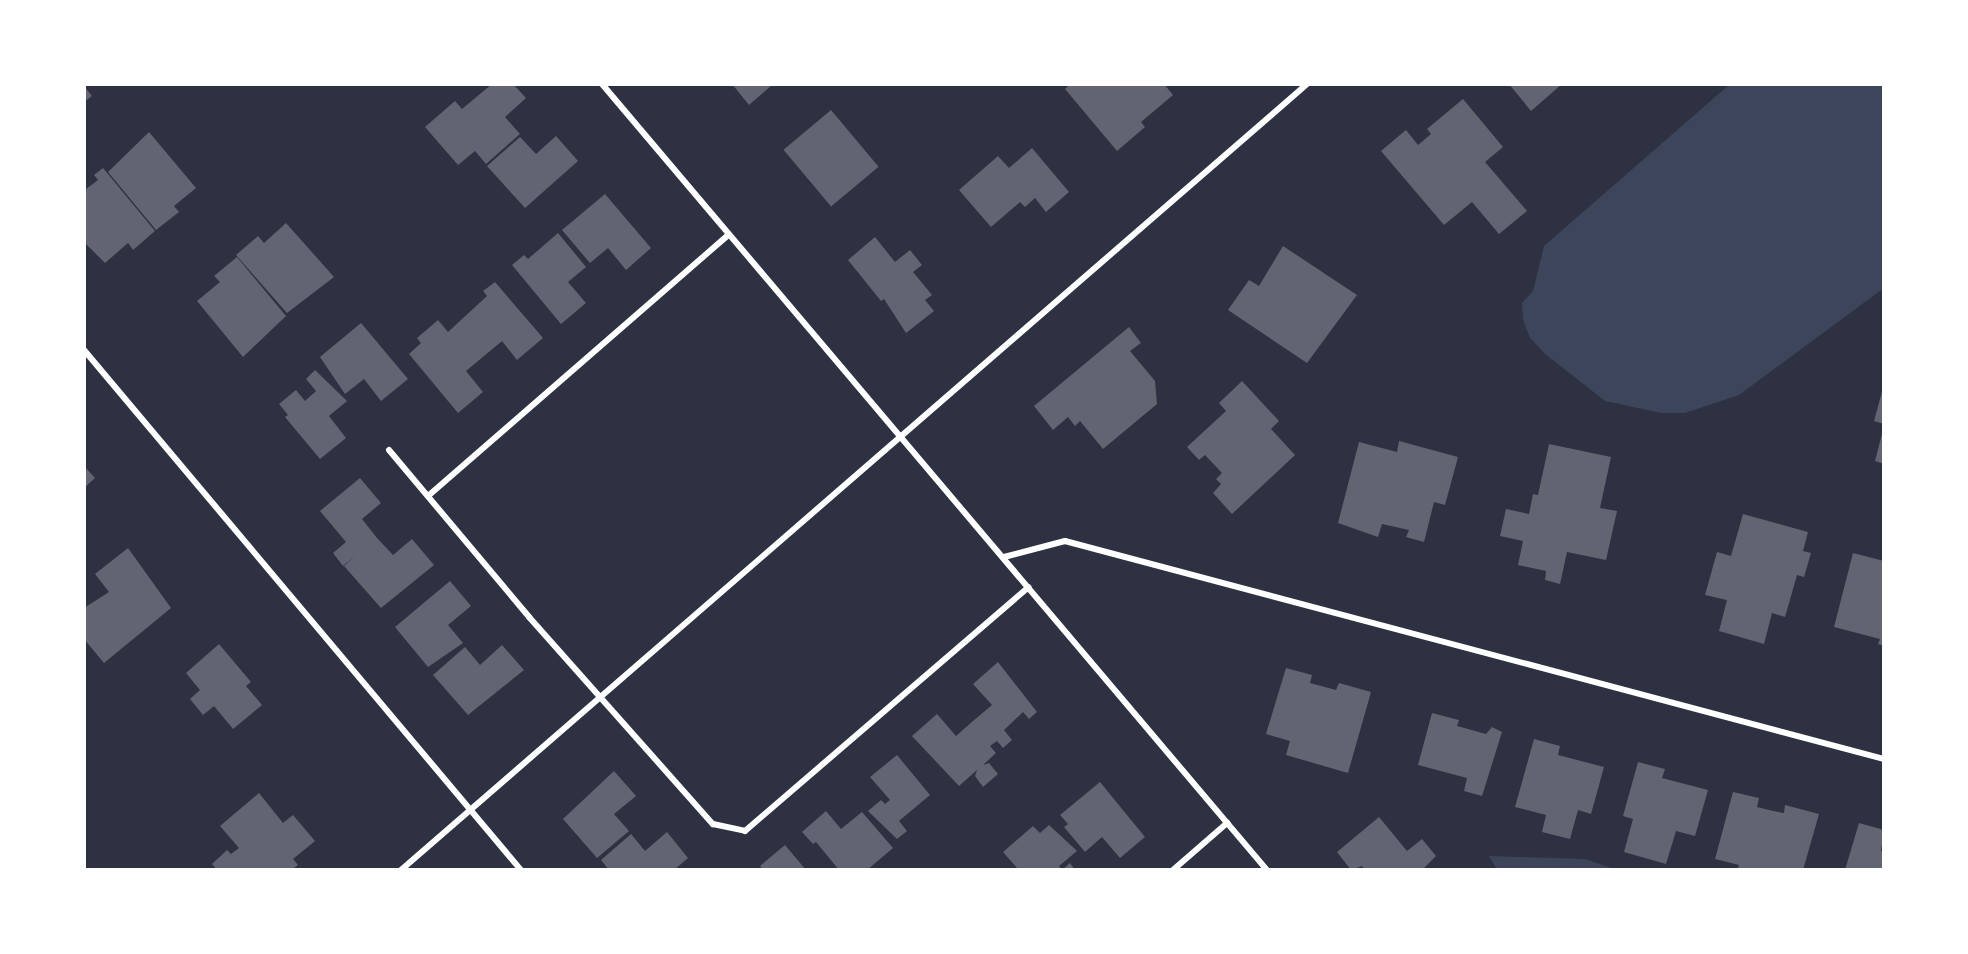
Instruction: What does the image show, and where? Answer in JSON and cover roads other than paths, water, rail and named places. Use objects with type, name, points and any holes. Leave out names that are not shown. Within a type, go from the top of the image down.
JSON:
[{"type":"street","points":[[602,84],[899,438],[1004,557],[1267,870]]},
{"type":"street","points":[[401,870],[1307,84]]},
{"type":"street","points":[[428,496],[728,235]]},
{"type":"street","points":[[84,350],[521,870]]},
{"type":"street","points":[[389,450],[600,698],[713,824],[745,831],[1029,587]]},
{"type":"street","points":[[1004,557],[1065,541],[1884,759]]},
{"type":"street","points":[[1173,870],[1227,823]]}]
